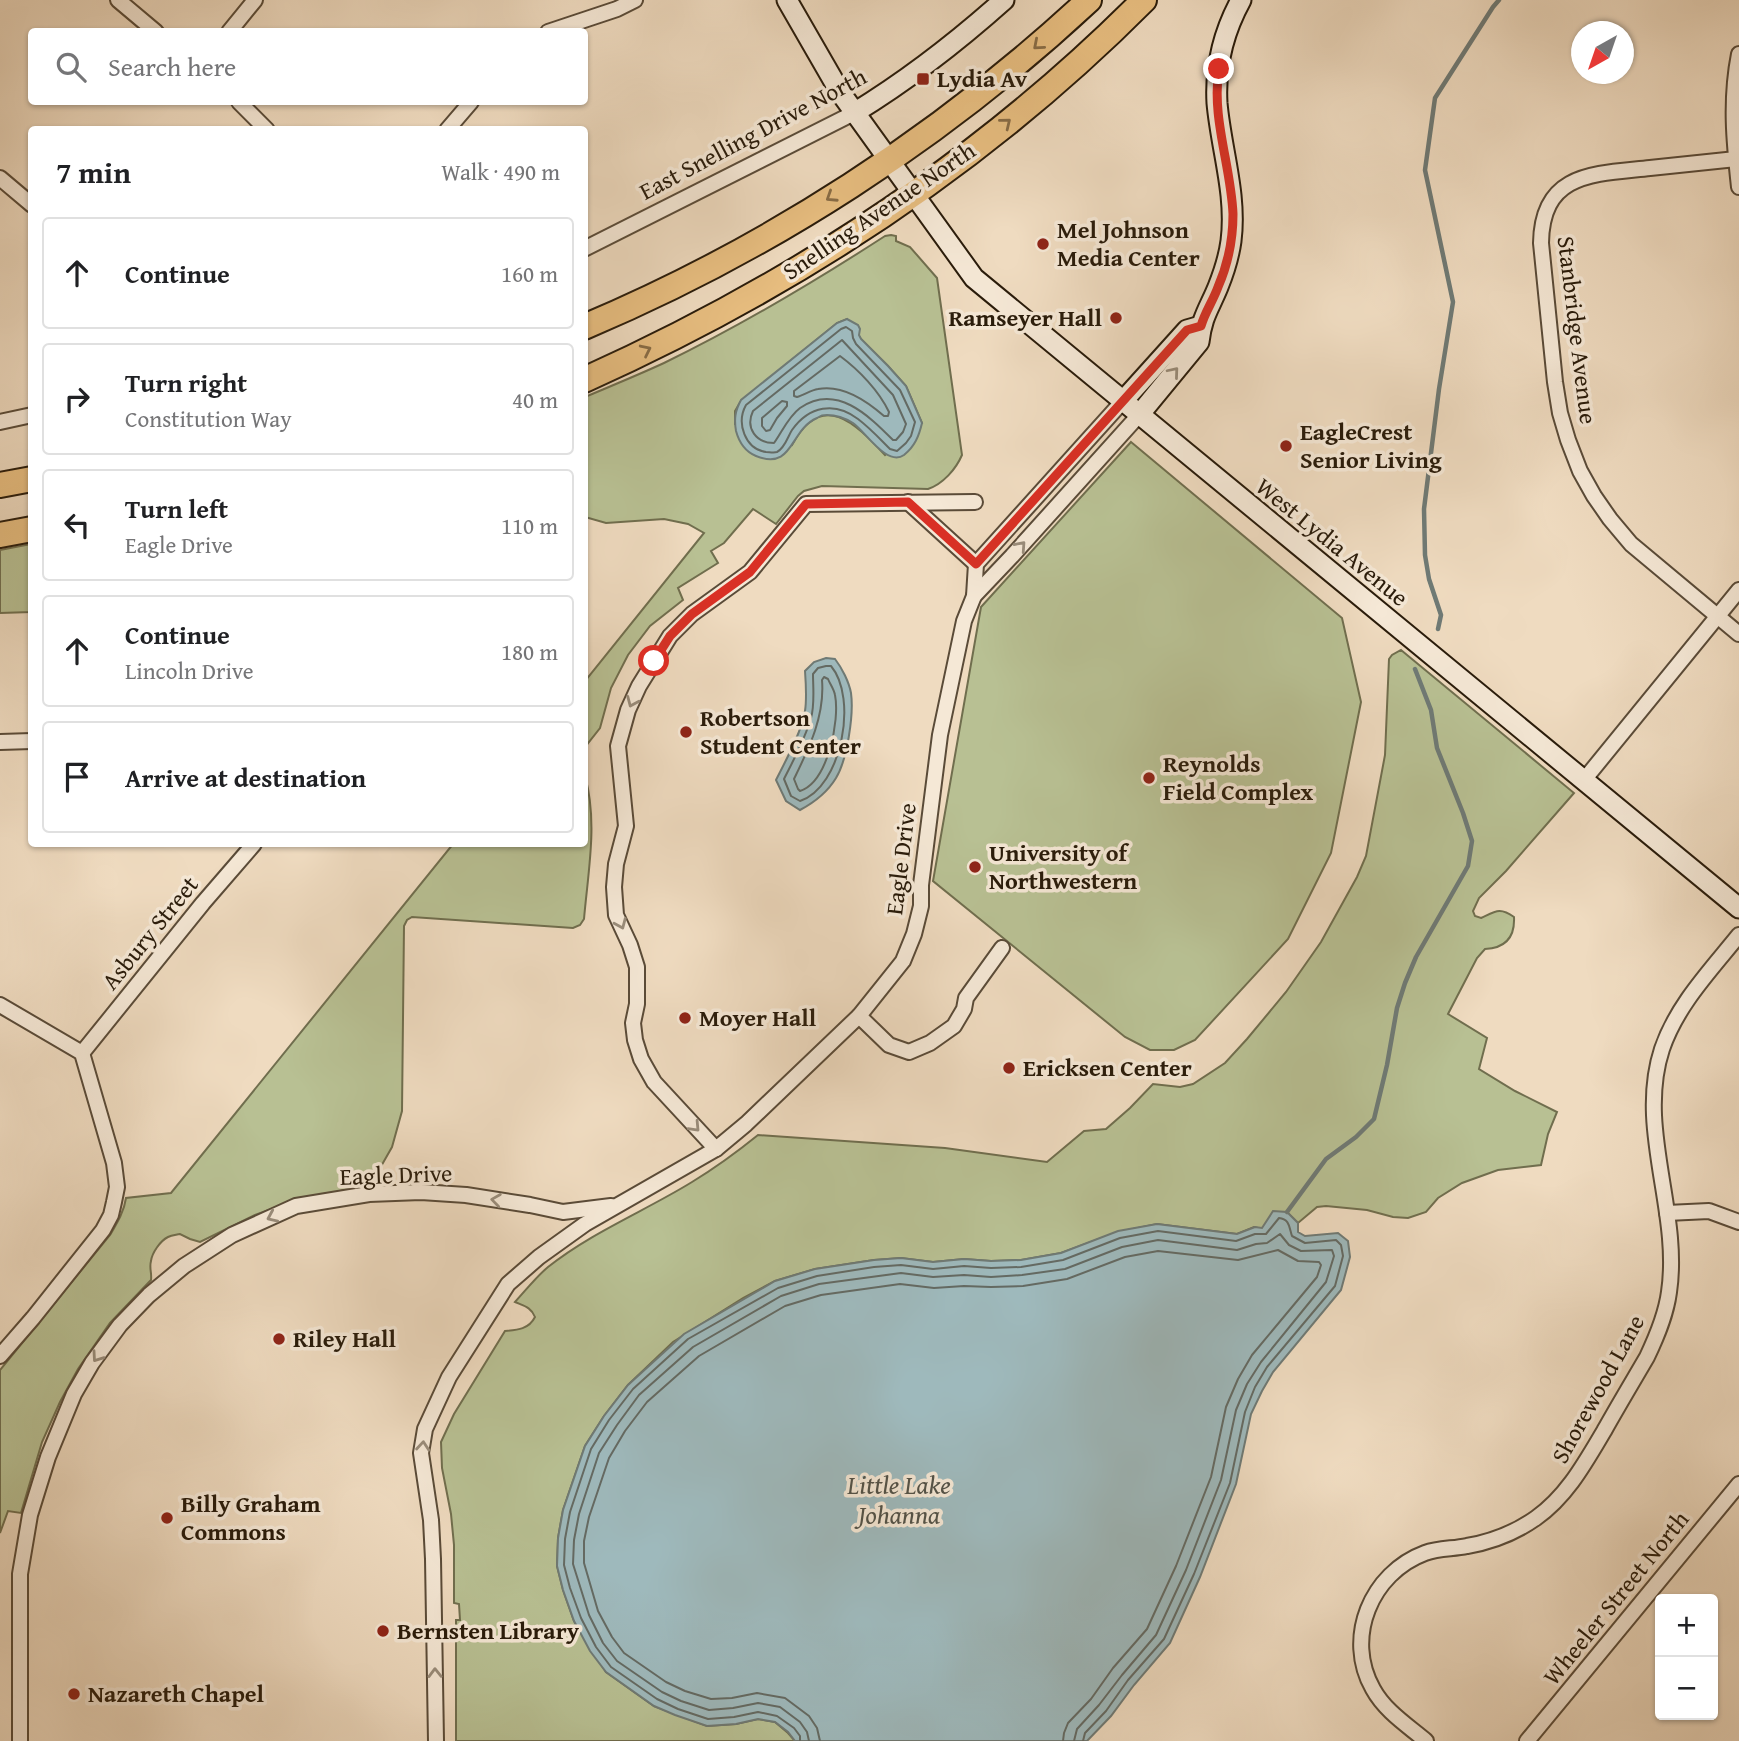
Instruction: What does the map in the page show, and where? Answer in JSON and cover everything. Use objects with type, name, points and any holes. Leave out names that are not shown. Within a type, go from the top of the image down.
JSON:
[{"type":"highway","name":"Snelling Avenue North","points":[[588,325],[647,299],[761,240],[816,207],[888,160],[986,88],[1089,0]]},
{"type":"highway","name":"Snelling Avenue North","points":[[588,378],[676,336],[746,298],[827,251],[914,195],[1034,101],[1144,0]]},
{"type":"highway","points":[[0,485],[28,480]]},
{"type":"highway","points":[[0,535],[28,530]]},
{"type":"street","points":[[118,0],[151,28]]},
{"type":"street","points":[[232,28],[255,0]]},
{"type":"street","points":[[560,28],[617,9],[635,0]]},
{"type":"street","points":[[786,0],[854,113]]},
{"type":"street","name":"East Snelling Drive North","points":[[588,247],[854,113],[922,68],[1004,0]]},
{"type":"street","points":[[1139,415],[1199,342],[1205,312],[1226,266],[1233,216],[1218,110],[1218,75],[1229,26],[1241,0]]},
{"type":"street","points":[[1739,54],[1734,78],[1733,111],[1739,187]]},
{"type":"street","points":[[242,105],[263,126]]},
{"type":"street","points":[[450,126],[468,105]]},
{"type":"street","name":"West Lydia Avenue","points":[[854,113],[974,278],[1739,908]]},
{"type":"street","name":"Stanbridge Avenue","points":[[1736,159],[1587,175],[1574,180],[1552,199],[1541,228],[1559,403],[1568,440],[1580,471],[1599,503],[1631,544],[1739,634]]},
{"type":"street","points":[[0,178],[28,202]]},
{"type":"street","points":[[908,502],[976,564],[1187,330],[1201,326]]},
{"type":"street","name":"Eagle Drive","points":[[974,596],[1139,415]]},
{"type":"street","points":[[0,422],[28,416]]},
{"type":"street","points":[[716,1149],[654,1082],[641,1059],[635,1040],[633,1023],[637,967],[616,915],[614,887],[616,864],[626,826],[618,746],[628,710],[639,686],[670,636],[692,614],[750,572],[806,504],[975,502]]},
{"type":"street","name":"Eagle Drive","points":[[436,1741],[431,1520],[421,1453],[425,1429],[449,1377],[508,1284],[566,1237],[616,1205],[716,1149],[746,1124],[859,1016],[904,961],[921,906],[920,885],[940,735],[964,621],[974,596],[976,564]]},
{"type":"street","points":[[1584,780],[1739,590]]},
{"type":"street","points":[[0,742],[28,741]]},
{"type":"street","name":"Asbury Street","points":[[82,1053],[251,847]]},
{"type":"street","name":"Shorewood Lane","points":[[1426,1741],[1382,1703],[1366,1672],[1361,1636],[1371,1599],[1388,1577],[1409,1560],[1427,1552],[1492,1540],[1516,1530],[1554,1504],[1584,1465],[1647,1357],[1664,1315],[1671,1266],[1655,1126],[1656,1074],[1671,1027],[1684,1003],[1739,935]]},
{"type":"street","points":[[859,1016],[889,1045],[909,1052],[930,1043],[954,1026],[964,1009],[966,998],[1002,948]]},
{"type":"street","points":[[0,1005],[82,1053],[114,1163],[117,1187],[111,1215],[103,1230],[0,1356]]},
{"type":"street","name":"Eagle Drive","points":[[20,1741],[20,1574],[30,1515],[48,1457],[74,1394],[92,1363],[120,1325],[149,1295],[184,1266],[232,1235],[296,1206],[369,1194],[421,1192],[466,1195],[563,1212],[616,1205]]},
{"type":"street","points":[[1667,1213],[1709,1211],[1739,1222]]},
{"type":"street","points":[[563,1212],[566,1237]]},
{"type":"street","name":"Wheeler Street North","points":[[1527,1741],[1739,1484]]},
{"type":"green space","points":[[885,236],[896,236],[896,241],[910,247],[937,278],[962,455],[944,480],[928,489],[822,486],[804,491],[776,524],[753,509],[724,543],[711,551],[718,563],[678,588],[683,600],[650,626],[628,655],[611,688],[600,728],[588,743],[588,677],[704,533],[688,524],[664,519],[606,523],[588,518],[588,396],[664,363],[804,287]],"holes":[[[847,319],[861,339],[906,386],[922,423],[885,455],[862,432],[838,417],[827,415],[815,418],[803,428],[792,445],[735,424],[735,411],[741,401],[837,323]]]},
{"type":"green space","name":"Reynolds Field Complex","points":[[1131,442],[1342,618],[1361,702],[1331,853],[1288,939],[1195,1040],[1174,1050],[1150,1050],[1125,1037],[933,881],[981,607]]},
{"type":"green space","points":[[28,545],[28,612],[0,613],[0,550]]},
{"type":"green space","points":[[1401,650],[1574,793],[1479,898],[1473,911],[1475,916],[1481,918],[1494,912],[1505,912],[1514,917],[1513,930],[1503,944],[1485,949],[1477,958],[1448,1014],[1487,1038],[1479,1069],[1557,1112],[1548,1134],[1541,1165],[1498,1170],[1462,1183],[1438,1198],[1426,1212],[1408,1218],[1326,1206],[1317,1207],[1298,1223],[1287,1212],[1262,1229],[1254,1227],[1237,1234],[1157,1224],[1118,1232],[1061,1253],[1021,1260],[874,1260],[815,1269],[775,1281],[673,1342],[628,1385],[604,1416],[585,1446],[563,1510],[557,1566],[574,1621],[606,1672],[654,1706],[707,1726],[758,1719],[775,1722],[795,1741],[456,1741],[456,1620],[460,1620],[459,1604],[454,1603],[454,1545],[442,1468],[441,1442],[454,1414],[505,1331],[519,1329],[533,1321],[535,1317],[529,1309],[515,1302],[544,1271],[565,1254],[692,1182],[758,1135],[945,1148],[1047,1162],[1084,1131],[1106,1129],[1153,1084],[1180,1087],[1193,1084],[1225,1063],[1286,992],[1321,942],[1366,856],[1385,755],[1389,659]]},
{"type":"green space","points":[[588,789],[591,847],[584,919],[580,925],[573,928],[412,917],[407,920],[404,926],[402,1111],[392,1147],[375,1177],[368,1184],[255,1215],[200,1242],[180,1234],[162,1241],[152,1258],[151,1280],[110,1323],[78,1369],[42,1442],[21,1513],[8,1511],[0,1533],[0,1370],[110,1235],[122,1213],[126,1198],[171,1193],[451,847],[588,847]]},
{"type":"water","points":[[847,319],[858,325],[861,339],[906,386],[922,423],[911,448],[904,455],[891,456],[877,447],[853,423],[840,417],[825,415],[808,424],[785,454],[778,458],[768,459],[749,452],[736,431],[737,408],[741,400],[837,323]]},
{"type":"water","points":[[826,658],[835,659],[850,689],[852,702],[849,737],[840,770],[832,783],[820,797],[800,810],[786,801],[776,780],[803,719],[806,701],[805,671],[814,662]]},
{"type":"water","name":"Little Lake Johanna","points":[[1273,1211],[1287,1212],[1298,1223],[1298,1232],[1305,1236],[1338,1233],[1348,1241],[1350,1257],[1341,1290],[1273,1372],[1262,1391],[1251,1414],[1236,1484],[1200,1577],[1170,1643],[1111,1716],[1087,1741],[795,1741],[775,1722],[758,1719],[707,1726],[654,1706],[606,1672],[590,1651],[574,1621],[557,1566],[563,1510],[585,1446],[604,1416],[628,1385],[684,1334],[775,1281],[815,1269],[901,1258],[933,1262],[964,1259],[1021,1260],[1061,1253],[1118,1231],[1157,1224],[1237,1234],[1255,1227],[1262,1228]]},
{"type":"waterway","points":[[1438,629],[1441,615],[1429,579],[1425,555],[1424,509],[1453,302],[1425,170],[1435,98],[1499,0]]},
{"type":"waterway","points":[[1287,1212],[1326,1159],[1356,1137],[1374,1119],[1397,1008],[1405,983],[1416,957],[1468,866],[1472,841],[1437,748],[1431,710],[1415,669]]},
{"type":"place","name":"Lydia Av","points":[[923,79]]},
{"type":"place","name":"Mel Johnson Media Center","points":[[1043,244]]},
{"type":"place","name":"Ramseyer Hall","points":[[1116,318]]},
{"type":"place","name":"EagleCrest Senior Living","points":[[1286,446]]},
{"type":"place","name":"Robertson Student Center","points":[[686,732]]},
{"type":"place","name":"Reynolds Field Complex","points":[[1149,778]]},
{"type":"place","name":"University of Northwestern","points":[[975,867]]},
{"type":"place","name":"Moyer Hall","points":[[685,1018]]},
{"type":"place","name":"Ericksen Center","points":[[1009,1068]]},
{"type":"place","name":"Riley Hall","points":[[279,1339]]},
{"type":"place","name":"Billy Graham Commons","points":[[167,1518]]},
{"type":"place","name":"Bernsten Library","points":[[383,1631]]},
{"type":"place","name":"Nazareth Chapel","points":[[74,1694]]},
{"type":"route","points":[[654,661],[670,636],[692,614],[750,572],[806,504],[908,502],[976,564],[1187,330],[1201,326],[1226,266],[1233,216],[1219,121],[1219,69]]}]
